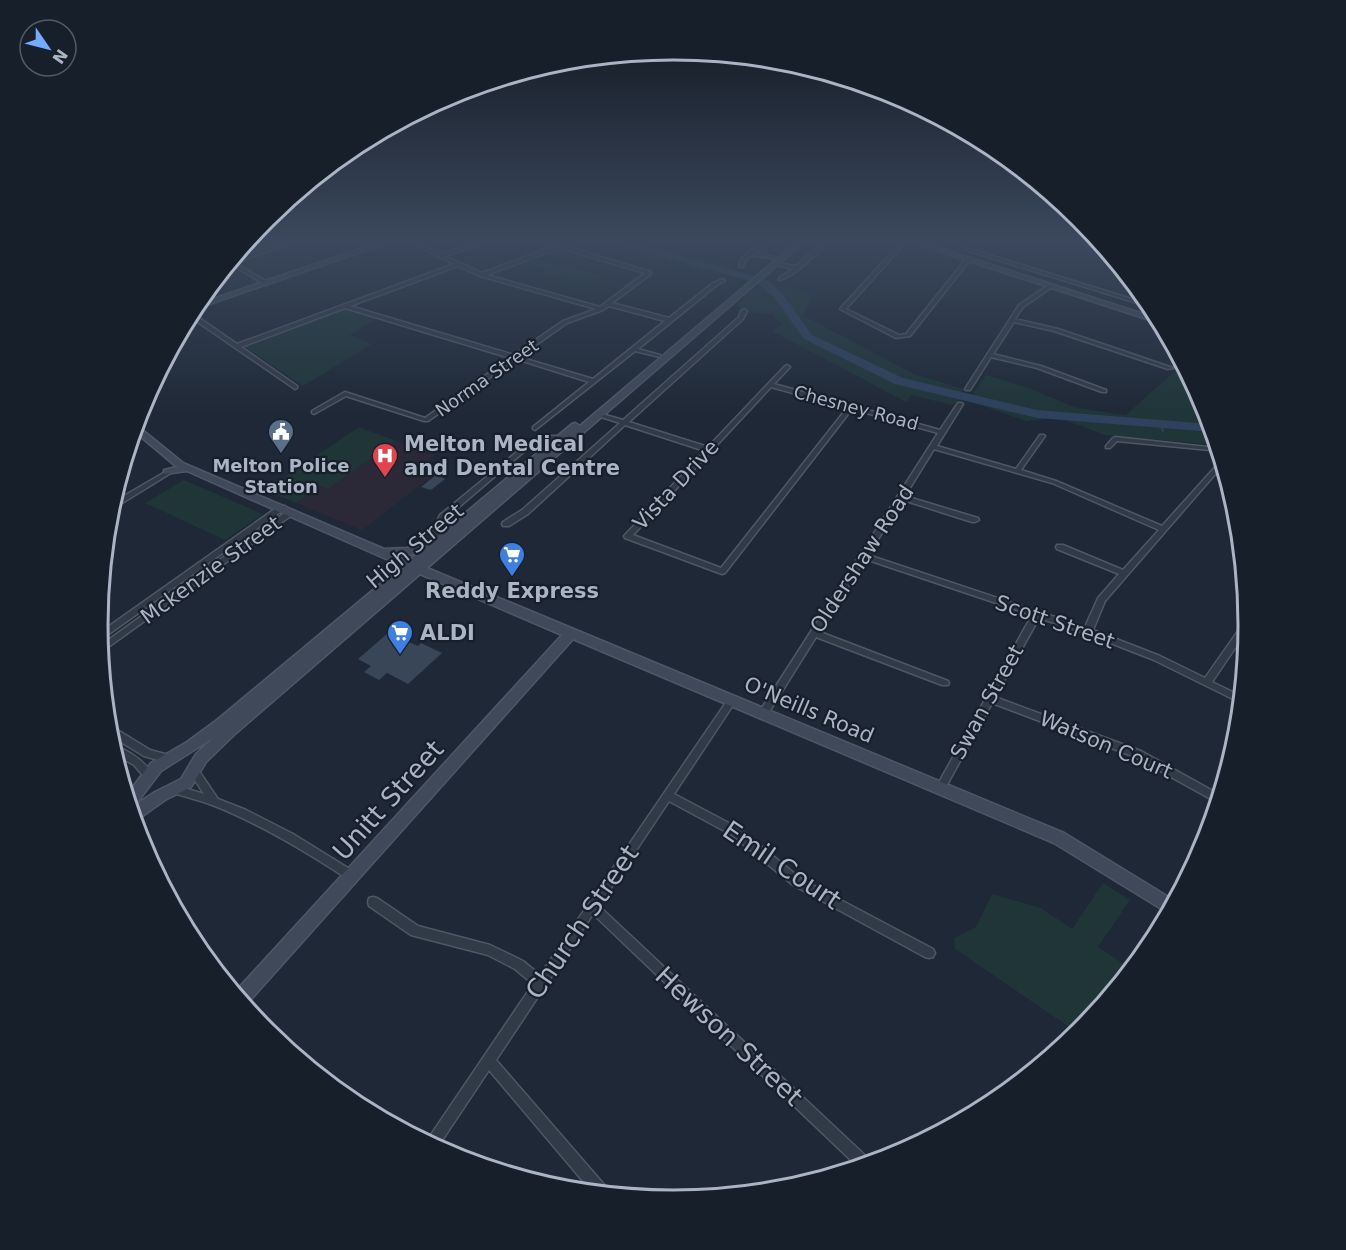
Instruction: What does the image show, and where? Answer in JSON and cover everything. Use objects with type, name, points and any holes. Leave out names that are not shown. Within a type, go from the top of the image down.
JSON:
[{"type":"street","points":[[238,346],[363,299]]},
{"type":"street","points":[[567,299],[601,309]]},
{"type":"street","name":"Norma Street","points":[[314,412],[345,394],[426,420],[565,322],[601,309],[615,299]]},
{"type":"street","points":[[535,428],[695,299]]},
{"type":"street","name":"High Street","points":[[170,758],[192,746],[222,724],[383,588],[416,566],[729,299]]},
{"type":"street","points":[[852,299],[843,309],[898,337],[908,335],[937,299]]},
{"type":"street","points":[[968,389],[1012,320],[1024,303],[1030,299]]},
{"type":"street","points":[[1097,299],[1147,317]]},
{"type":"street","points":[[1107,299],[1141,309]]},
{"type":"street","points":[[609,304],[668,320]]},
{"type":"street","points":[[345,306],[594,381]]},
{"type":"street","points":[[506,524],[525,512],[625,423],[741,318],[744,311]]},
{"type":"street","points":[[198,319],[295,387]]},
{"type":"street","points":[[1012,320],[1056,330],[1170,368]]},
{"type":"street","points":[[633,349],[662,357]]},
{"type":"street","points":[[991,355],[1039,367],[1104,391]]},
{"type":"street","name":"Vista Drive","points":[[787,367],[628,536],[722,571],[851,407]]},
{"type":"street","name":"Chesney Road","points":[[770,385],[942,432]]},
{"type":"street","name":"Oldershaw Road","points":[[763,714],[960,404]]},
{"type":"street","name":"High Street","points":[[194,769],[211,747],[231,729],[406,582],[435,543],[561,438],[597,414]]},
{"type":"street","points":[[597,414],[709,450]]},
{"type":"street","name":"O'Neills Road","points":[[142,432],[185,466],[458,585],[1059,838],[1164,904]]},
{"type":"street","points":[[1017,472],[1042,436]]},
{"type":"street","name":"High Street","points":[[435,543],[436,527],[443,517],[531,443],[547,438],[561,438]]},
{"type":"street","points":[[1108,447],[1115,439],[1210,448]]},
{"type":"street","points":[[933,447],[1054,482],[1164,530]]},
{"type":"street","points":[[123,499],[168,472],[185,466]]},
{"type":"street","points":[[1088,631],[1101,600],[1216,470]]},
{"type":"street","points":[[902,497],[975,520]]},
{"type":"street","name":"Mckenzie Street","points":[[108,632],[287,510]]},
{"type":"street","name":"Mckenzie Street","points":[[109,644],[287,510]]},
{"type":"street","points":[[381,551],[412,551],[435,543]]},
{"type":"street","points":[[1060,547],[1124,573]]},
{"type":"street","points":[[381,551],[393,568],[383,588]]},
{"type":"street","name":"Scott Street","points":[[863,556],[1088,631],[1157,658],[1233,696]]},
{"type":"street","points":[[406,582],[432,579],[458,585]]},
{"type":"street","name":"Swan Street","points":[[939,789],[1036,615]]},
{"type":"street","name":"Unitt Street","points":[[244,993],[572,632]]},
{"type":"street","points":[[815,633],[945,683]]},
{"type":"street","points":[[1207,682],[1238,638]]},
{"type":"street","name":"Watson Court","points":[[989,698],[1138,754],[1212,795]]},
{"type":"street","name":"Church Street","points":[[436,1138],[732,700]]},
{"type":"street","points":[[119,736],[147,753],[185,760],[194,769],[213,800]]},
{"type":"street","points":[[123,754],[137,762],[158,788],[213,800],[327,860],[352,876]]},
{"type":"street","points":[[135,796],[156,767],[170,758]]},
{"type":"street","points":[[140,811],[186,783],[194,769]]},
{"type":"street","name":"Emil Court","points":[[667,795],[736,831],[797,882],[929,953]]},
{"type":"street","points":[[373,902],[415,932],[490,950],[519,964],[540,983]]},
{"type":"street","name":"Hewson Street","points":[[592,906],[859,1158]]},
{"type":"street","points":[[489,1061],[594,1184]]},
{"type":"shaded area","name":"Melton Medical and Dental Centre","points":[[396,441],[435,455],[421,466],[437,472],[362,530],[296,503],[320,486],[328,489]]},
{"type":"green space","points":[[742,299],[810,299],[804,316],[914,374],[963,389],[957,402],[952,405],[912,395],[906,402],[772,331],[782,324],[772,314],[756,313],[735,306]]},
{"type":"green space","points":[[346,308],[378,318],[350,335],[372,344],[303,386],[244,346]]},
{"type":"green space","points":[[1177,369],[1208,444],[1104,435],[1060,418],[1026,421],[968,401],[986,375],[1025,387],[1077,408],[1126,415]]},
{"type":"green space","points":[[359,427],[396,441],[328,489],[320,486],[296,503],[265,490]]},
{"type":"green space","points":[[184,480],[263,514],[225,540],[145,503]]},
{"type":"green space","points":[[1103,883],[1130,900],[1098,947],[1124,964],[1098,998],[1070,1028],[955,949],[954,938],[976,927],[992,894],[1041,908],[1072,929]]},
{"type":"building","points":[[436,475],[445,479],[431,490],[421,487]]},
{"type":"building","name":"ALDI","points":[[388,633],[418,646],[421,643],[442,653],[408,684],[387,673],[379,680],[364,672],[371,666],[358,659]]},
{"type":"waterway","points":[[781,299],[808,337],[899,381],[1037,414],[1202,427]]},
{"type":"waterway","points":[[1160,424],[1163,431]]},
{"type":"place","name":"Melton Police Station","points":[[281,455]]},
{"type":"place","name":"Melton Medical and Dental Centre","points":[[385,479]]},
{"type":"place","name":"Reddy Express","points":[[512,578]]},
{"type":"place","name":"ALDI","points":[[400,656]]}]
